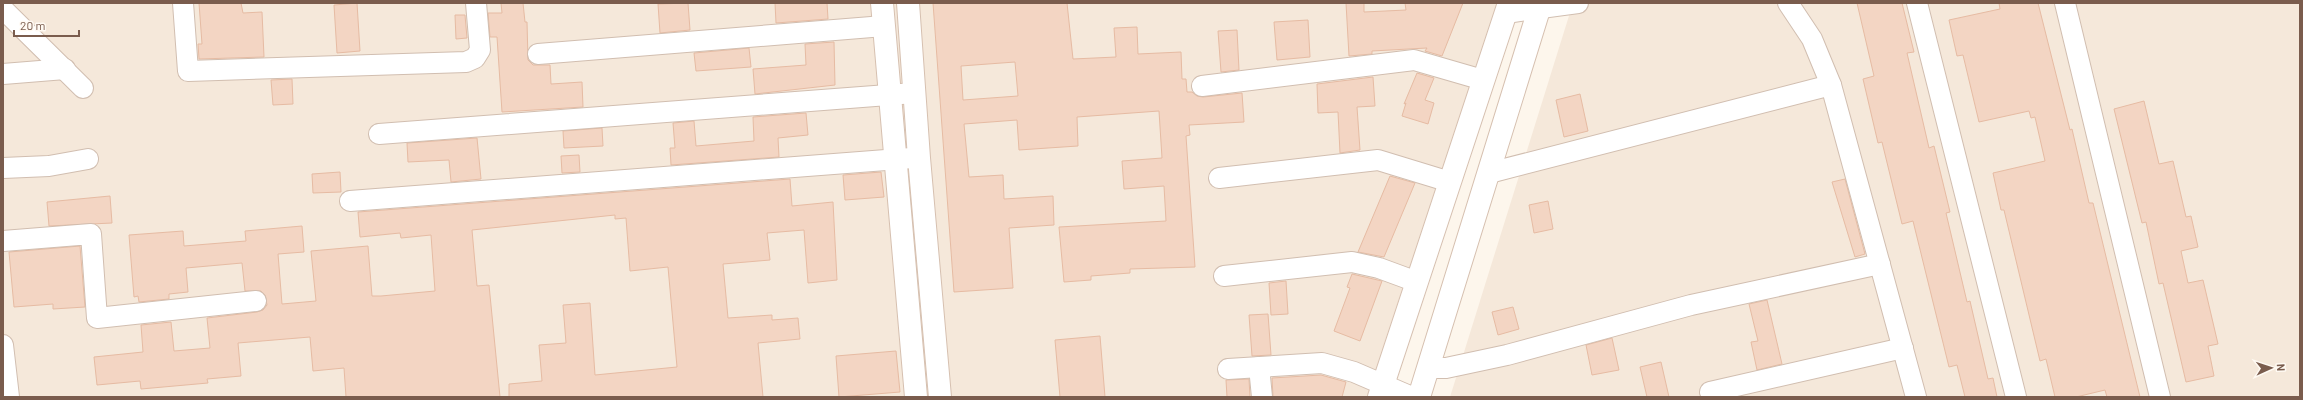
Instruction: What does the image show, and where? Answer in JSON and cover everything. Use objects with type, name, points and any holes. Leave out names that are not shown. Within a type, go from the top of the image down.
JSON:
[{"type":"street","points":[[183,3],[188,71],[466,62],[474,58],[480,50],[476,3]]},
{"type":"street","points":[[882,3],[894,160],[916,397]]},
{"type":"street","points":[[908,3],[918,158],[940,397]]},
{"type":"street","points":[[1381,391],[1507,8],[1578,3]]},
{"type":"street","points":[[1788,3],[1812,39],[1831,85],[1916,397]]},
{"type":"street","points":[[1917,3],[2016,397]]},
{"type":"street","points":[[2064,3],[2160,397]]},
{"type":"street","points":[[1419,397],[1540,6]]},
{"type":"street","points":[[3,9],[83,88]]},
{"type":"street","points":[[538,54],[884,26]]},
{"type":"street","points":[[1202,86],[1414,60],[1483,80]]},
{"type":"street","points":[[3,74],[65,70]]},
{"type":"street","points":[[1489,173],[1831,85]]},
{"type":"street","points":[[379,134],[914,93]]},
{"type":"street","points":[[350,201],[918,158]]},
{"type":"street","points":[[3,168],[49,166],[88,159]]},
{"type":"street","points":[[1220,178],[1378,160],[1450,182]]},
{"type":"street","points":[[3,241],[91,234],[98,318],[256,301]]},
{"type":"street","points":[[1224,276],[1352,262],[1379,268],[1417,282]]},
{"type":"street","points":[[1428,368],[1446,368],[1507,355],[1691,305],[1880,264]]},
{"type":"street","points":[[3,345],[7,396]]},
{"type":"street","points":[[1710,392],[1903,348]]},
{"type":"street","points":[[1228,369],[1322,363],[1354,372],[1381,391],[1412,397]]},
{"type":"street","points":[[1259,367],[1262,397]]},
{"type":"shaded area","points":[[3,3],[1503,3],[1370,397],[3,397]]},
{"type":"shaded area","points":[[1573,3],[2300,3],[2300,397],[1450,397]]},
{"type":"building","points":[[199,3],[241,3],[243,13],[262,12],[264,57],[199,59],[198,44],[202,44]]},
{"type":"building","points":[[357,3],[360,51],[337,53],[334,5]]},
{"type":"building","points":[[501,3],[523,3],[525,22],[527,22],[528,60],[533,65],[550,65],[551,84],[582,82],[583,107],[502,112],[497,37],[490,37],[488,13],[502,13]]},
{"type":"building","points":[[688,3],[690,30],[660,33],[658,4]]},
{"type":"building","points":[[775,3],[827,3],[828,19],[776,23]]},
{"type":"building","points":[[933,3],[1067,3],[1073,59],[1116,57],[1114,28],[1137,27],[1138,54],[1181,52],[1182,79],[1186,79],[1187,92],[1192,92],[1197,96],[1203,97],[1242,93],[1244,122],[1189,125],[1190,135],[1186,136],[1195,267],[1130,269],[1130,273],[1091,276],[1091,280],[1064,282],[1059,227],[1166,221],[1164,186],[1124,189],[1122,161],[1162,158],[1159,111],[1077,117],[1078,146],[1019,150],[1017,120],[964,124],[969,177],[1003,175],[1004,199],[1053,196],[1054,225],[1009,228],[1013,288],[954,292]],"holes":[[[1015,62],[1018,96],[963,100],[961,66]]]},
{"type":"building","points":[[1346,3],[1364,3],[1364,12],[1406,10],[1405,3],[1463,3],[1442,56],[1425,51],[1427,48],[1372,51],[1372,54],[1349,56]]},
{"type":"building","points":[[1857,3],[1902,3],[1914,52],[1907,53],[1929,148],[1934,146],[1950,212],[1946,213],[1967,302],[1970,301],[1988,379],[1993,378],[1997,397],[1965,397],[1957,365],[1949,367],[1913,221],[1902,224],[1882,142],[1878,143],[1863,79],[1874,76]]},
{"type":"building","points":[[1999,3],[2038,3],[2070,130],[2072,129],[2089,203],[2093,203],[2140,397],[2107,397],[2105,390],[2076,397],[2055,397],[2046,359],[2040,361],[2004,210],[2001,210],[1993,173],[2045,161],[2035,117],[2031,118],[2029,111],[1979,122],[1963,55],[1957,56],[1949,20],[2000,9]]},
{"type":"building","points":[[455,15],[465,15],[467,38],[456,39]]},
{"type":"building","points":[[1308,20],[1310,57],[1277,60],[1274,22]]},
{"type":"building","points":[[1237,30],[1239,70],[1221,72],[1218,31]]},
{"type":"building","points":[[834,42],[835,85],[755,94],[753,69],[806,65],[805,44]]},
{"type":"building","points":[[749,48],[751,67],[696,71],[694,53]]},
{"type":"building","points":[[1417,73],[1434,78],[1425,100],[1434,103],[1428,124],[1402,116],[1406,103],[1404,104]]},
{"type":"building","points":[[1373,77],[1375,106],[1357,107],[1360,150],[1340,153],[1338,112],[1318,113],[1317,84]]},
{"type":"building","points":[[292,79],[293,104],[273,105],[271,80]]},
{"type":"building","points":[[1580,94],[1588,131],[1564,137],[1556,100]]},
{"type":"building","points":[[2144,101],[2159,164],[2173,161],[2186,217],[2191,216],[2198,247],[2181,251],[2188,283],[2203,280],[2218,344],[2208,346],[2214,376],[2186,382],[2163,283],[2159,284],[2146,222],[2142,223],[2114,109]]},
{"type":"building","points":[[806,113],[808,135],[778,138],[779,157],[671,165],[670,148],[675,148],[673,123],[694,121],[696,146],[754,141],[753,117]]},
{"type":"building","points":[[602,128],[603,146],[564,148],[563,131]]},
{"type":"building","points":[[477,138],[481,179],[451,182],[449,160],[408,162],[407,143]]},
{"type":"building","points":[[579,155],[580,172],[562,173],[561,156]]},
{"type":"building","points":[[340,172],[341,192],[313,193],[312,174]]},
{"type":"building","points":[[881,172],[884,197],[845,200],[843,175]]},
{"type":"building","points":[[1390,176],[1415,183],[1384,257],[1358,252]]},
{"type":"building","points":[[790,179],[792,206],[833,202],[837,280],[808,283],[804,230],[767,233],[770,260],[723,264],[728,318],[772,315],[772,320],[798,318],[800,339],[758,343],[763,397],[509,397],[509,384],[542,381],[539,345],[566,343],[563,305],[590,303],[595,375],[677,367],[668,267],[630,271],[626,218],[615,219],[615,215],[472,230],[477,286],[489,285],[500,397],[346,397],[344,368],[313,371],[310,337],[238,343],[241,376],[207,379],[208,383],[141,389],[140,381],[97,385],[94,357],[143,352],[141,325],[171,322],[174,351],[210,348],[207,318],[257,312],[263,310],[267,305],[265,295],[261,291],[245,291],[242,263],[186,268],[188,292],[169,294],[169,299],[139,302],[138,296],[134,297],[129,235],[183,231],[184,246],[246,241],[245,231],[302,226],[304,252],[278,254],[282,304],[316,301],[311,251],[368,246],[372,296],[381,296],[435,291],[431,235],[401,238],[400,233],[360,237],[358,212]]},
{"type":"building","points":[[1845,179],[1865,254],[1855,257],[1832,182]]},
{"type":"building","points":[[110,196],[112,223],[49,226],[47,202]]},
{"type":"building","points":[[1548,201],[1553,229],[1534,233],[1529,205]]},
{"type":"building","points":[[80,246],[85,307],[53,309],[53,304],[14,307],[9,252]]},
{"type":"building","points":[[1352,274],[1382,281],[1360,341],[1334,331],[1350,288],[1347,287]]},
{"type":"building","points":[[1286,281],[1288,314],[1271,315],[1269,283]]},
{"type":"building","points":[[1767,300],[1782,364],[1757,370],[1751,342],[1758,341],[1749,304]]},
{"type":"building","points":[[1513,307],[1519,329],[1498,335],[1492,312]]},
{"type":"building","points":[[1268,314],[1271,355],[1252,356],[1249,315]]},
{"type":"building","points":[[1100,336],[1105,397],[1060,397],[1055,340]]},
{"type":"building","points":[[1612,338],[1619,370],[1592,375],[1586,345]]},
{"type":"building","points":[[896,351],[900,392],[839,397],[836,356]]},
{"type":"building","points":[[1661,362],[1669,397],[1647,397],[1640,367]]},
{"type":"building","points":[[1321,375],[1346,382],[1342,397],[1273,397],[1272,378]]},
{"type":"building","points":[[1249,379],[1250,397],[1227,397],[1226,380]]}]
